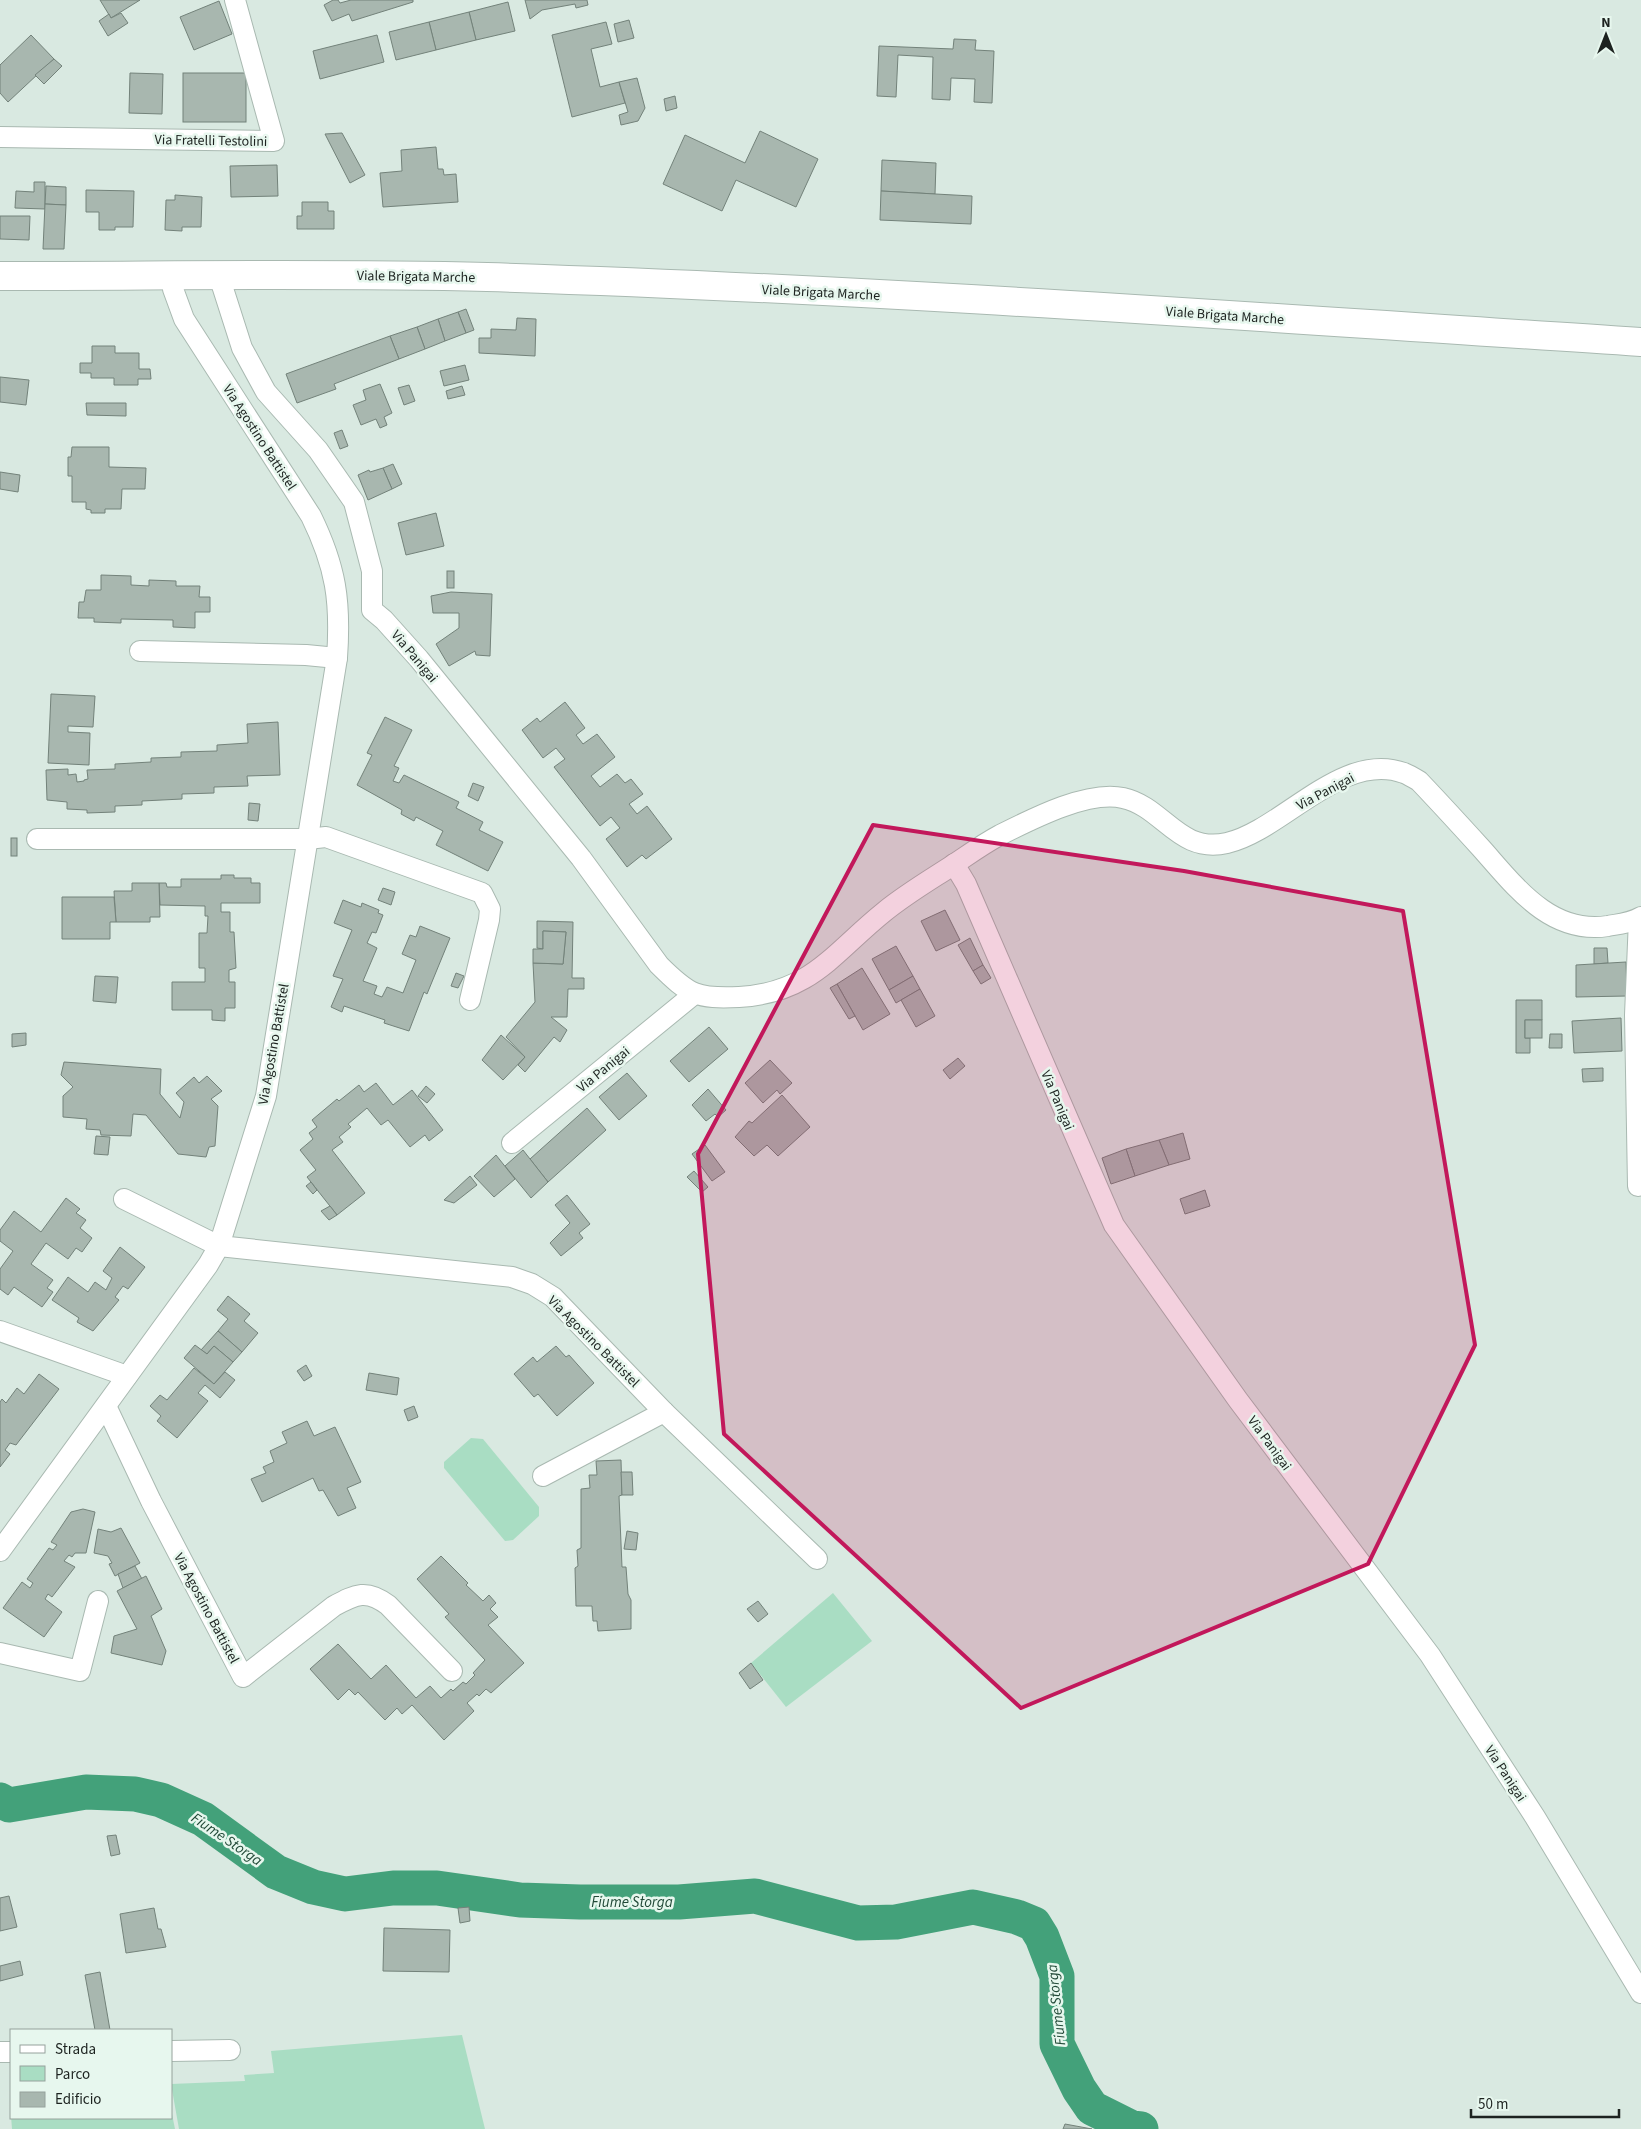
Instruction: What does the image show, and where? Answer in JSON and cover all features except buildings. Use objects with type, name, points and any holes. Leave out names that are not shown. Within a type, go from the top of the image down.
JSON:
[{"type":"street","name":"Via Fratelli Testolini","points":[[0,136],[274,141],[235,0]]},
{"type":"street","name":"Viale Brigata Marche","points":[[0,276],[376,275],[598,282],[1056,304],[1641,342]]},
{"type":"street","name":"Via Agostino Battistel","points":[[2,1542],[106,1406],[208,1265],[219,1246],[266,1096],[337,658],[338,603],[329,556],[311,516],[184,319],[172,289],[172,276]]},
{"type":"street","points":[[218,276],[242,348],[266,392],[318,450],[354,502],[372,572],[372,610],[358,603],[338,603]]},
{"type":"street","name":"Via Panigai","points":[[372,610],[384,620],[419,659],[581,858],[659,965],[674,980],[694,995],[714,998],[747,996],[771,993],[792,987],[813,974],[884,912],[973,851],[1022,824],[1079,802],[1102,797],[1123,798],[1141,805],[1177,833],[1192,842],[1206,845],[1225,844],[1246,837],[1334,783],[1356,774],[1373,770],[1404,773],[1419,781],[1523,896],[1560,921],[1579,926],[1601,927],[1640,918]]},
{"type":"street","points":[[140,651],[306,655],[337,658]]},
{"type":"street","points":[[38,839],[307,839],[326,837],[482,893],[490,909],[489,920],[470,1000]]},
{"type":"street","name":"Via Panigai","points":[[954,864],[966,884],[1114,1225],[1260,1430],[1430,1655],[1535,1817],[1641,1993]]},
{"type":"street","points":[[1638,1186],[1634,1015],[1640,918]]},
{"type":"street","name":"Via Panigai","points":[[512,1143],[694,995]]},
{"type":"street","name":"Via Agostino Battistel","points":[[124,1199],[219,1246],[512,1278],[532,1284],[553,1297],[664,1412],[817,1559]]},
{"type":"street","points":[[0,1331],[127,1376]]},
{"type":"street","name":"Via Agostino Battistel","points":[[106,1406],[151,1501],[243,1677],[334,1606],[351,1597],[366,1594],[378,1598],[388,1605],[452,1671]]},
{"type":"street","points":[[543,1476],[664,1412]]},
{"type":"street","points":[[0,1653],[80,1671],[98,1601]]},
{"type":"street","points":[[172,2051],[230,2050]]},
{"type":"highlighted area","points":[[873,825],[1184,871],[1403,911],[1475,1345],[1368,1564],[1021,1708],[724,1434],[698,1154]]},
{"type":"green space","points":[[471,1438],[483,1439],[539,1507],[539,1516],[513,1540],[505,1541],[444,1468],[444,1462]]},
{"type":"green space","points":[[833,1593],[872,1641],[786,1707],[751,1663]]},
{"type":"green space","points":[[462,2035],[485,2129],[179,2129],[172,2084],[245,2081],[244,2075],[274,2073],[271,2051]]},
{"type":"green space","points":[[172,2114],[175,2129],[12,2129],[11,2119],[172,2119]]},
{"type":"waterway","name":"Fiume Storga","points":[[0,1800],[9,1805],[86,1792],[135,1794],[161,1800],[203,1819],[276,1872],[313,1887],[345,1894],[393,1888],[437,1888],[520,1900],[580,1902],[679,1902],[755,1896],[858,1923],[896,1922],[973,1907],[1017,1917],[1034,1924],[1042,1937],[1057,1976],[1057,2044],[1079,2089],[1092,2108],[1132,2128],[1141,2129]]}]
